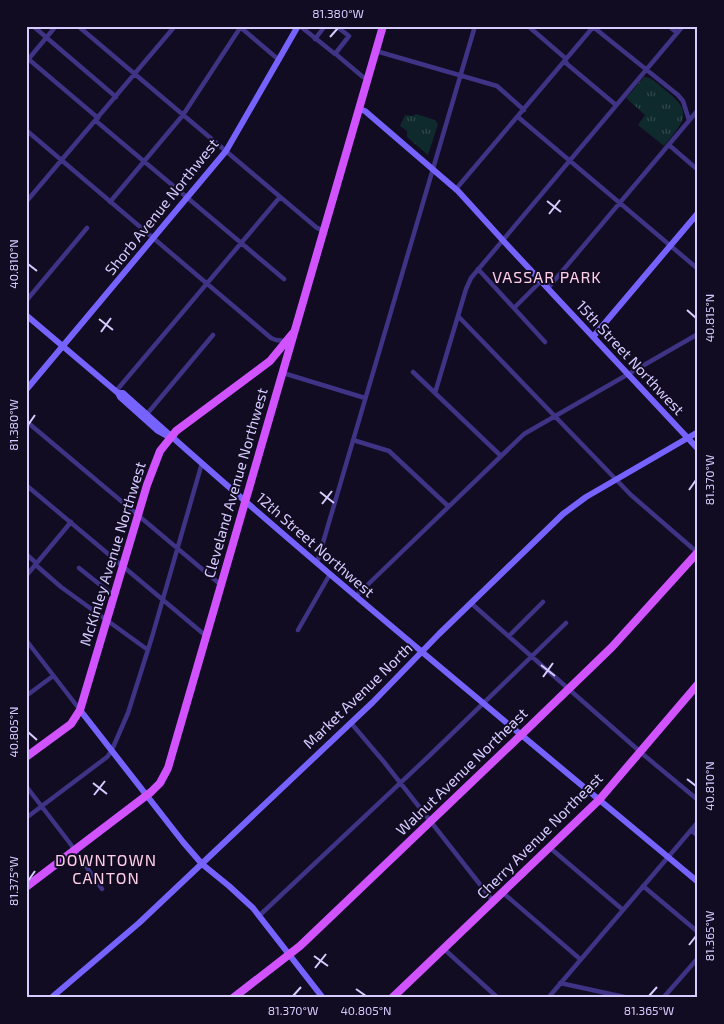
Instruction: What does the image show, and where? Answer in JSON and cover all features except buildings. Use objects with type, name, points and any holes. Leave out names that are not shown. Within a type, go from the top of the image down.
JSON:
[{"type":"main road","name":"Cleveland Avenue Northwest","points":[[26,887],[146,796],[160,783],[168,768],[383,26]]},
{"type":"main road","name":"McKinley Avenue Northwest","points":[[26,757],[70,724],[80,710],[138,516],[160,451],[181,426],[262,368],[277,354],[293,333]]},
{"type":"main road","name":"Walnut Avenue Northeast","points":[[233,998],[291,955],[521,735],[618,641],[698,553]]},
{"type":"main road","name":"Cherry Avenue Northeast","points":[[392,998],[599,800],[698,684]]},
{"type":"street","points":[[33,26],[116,97]]},
{"type":"street","points":[[56,26],[27,59],[284,279]]},
{"type":"street","points":[[78,26],[317,228],[323,230]]},
{"type":"street","points":[[26,202],[175,26]]},
{"type":"street","points":[[299,26],[368,79]]},
{"type":"street","name":"Shorb Avenue Northwest","points":[[26,390],[226,151],[299,26]]},
{"type":"street","points":[[315,38],[325,26]]},
{"type":"street","points":[[336,26],[349,36],[336,55]]},
{"type":"street","points":[[317,563],[475,26]]},
{"type":"street","points":[[528,26],[567,64],[616,105]]},
{"type":"street","points":[[669,26],[677,33]]},
{"type":"street","points":[[435,393],[468,283],[502,240],[683,26]]},
{"type":"street","points":[[110,202],[183,115],[239,27],[279,60]]},
{"type":"street","points":[[456,189],[593,27],[645,71],[681,98],[687,110],[689,120]]},
{"type":"street","points":[[376,52],[496,86],[524,110]]},
{"type":"street","name":"15th Street Northwest","points":[[359,109],[365,111],[456,189],[698,450]]},
{"type":"street","points":[[548,288],[698,110]]},
{"type":"street","points":[[518,117],[698,268]]},
{"type":"street","points":[[26,130],[271,338],[275,343],[277,354]]},
{"type":"street","points":[[669,146],[698,170]]},
{"type":"street","points":[[117,392],[280,197]]},
{"type":"street","points":[[593,337],[698,213]]},
{"type":"street","points":[[26,301],[87,228]]},
{"type":"street","points":[[478,269],[546,342]]},
{"type":"street","points":[[514,308],[541,281]]},
{"type":"street","name":"12th Street Northwest","points":[[26,315],[117,392],[120,397],[158,431],[170,437]]},
{"type":"street","points":[[458,316],[615,480],[698,553]]},
{"type":"street","points":[[356,596],[524,434],[627,373],[698,334]]},
{"type":"street","points":[[146,414],[212,335]]},
{"type":"street","points":[[271,338],[287,341]]},
{"type":"street","points":[[413,372],[501,456]]},
{"type":"street","points":[[283,373],[365,398]]},
{"type":"street","name":"12th Street Northwest","points":[[117,392],[123,394],[170,437],[317,563],[698,882]]},
{"type":"street","points":[[26,421],[221,585]]},
{"type":"street","name":"Market Avenue North","points":[[51,998],[129,933],[202,864],[351,723],[563,514],[580,501],[698,432]]},
{"type":"street","points":[[353,440],[389,451],[448,506]]},
{"type":"street","points":[[26,818],[107,757],[112,750],[128,713],[148,650],[202,463]]},
{"type":"street","points":[[26,485],[206,636]]},
{"type":"street","points":[[26,576],[71,522]]},
{"type":"street","points":[[26,554],[61,587],[148,650]]},
{"type":"street","points":[[78,568],[114,596]]},
{"type":"street","points":[[298,630],[330,574]]},
{"type":"street","points":[[509,636],[543,602]]},
{"type":"street","points":[[472,604],[640,752],[698,800]]},
{"type":"street","points":[[260,916],[566,623]]},
{"type":"street","points":[[26,640],[146,796],[202,864],[238,893],[260,916],[323,998]]},
{"type":"street","points":[[26,696],[53,676]]},
{"type":"street","points":[[351,723],[493,901]]},
{"type":"street","points":[[26,786],[102,889]]},
{"type":"street","points":[[548,998],[698,822]]},
{"type":"street","points":[[691,830],[698,836]]},
{"type":"street","points":[[550,848],[623,910]]},
{"type":"street","points":[[643,886],[698,932]]},
{"type":"street","points":[[502,892],[580,959]]},
{"type":"street","points":[[444,949],[498,998]]},
{"type":"street","points":[[663,998],[698,958]]},
{"type":"street","points":[[560,983],[629,998]]},
{"type":"green space","points":[[644,77],[655,81],[680,104],[683,110],[681,123],[664,146],[638,125],[645,115],[626,98]]},
{"type":"green space","points":[[416,114],[435,120],[438,124],[428,155],[407,137],[407,131],[400,126],[405,115],[413,116]]},
{"type":"district","name":"VASSAR PARK","points":[[547,277]]},
{"type":"district","name":"DOWNTOWN CANTON","points":[[106,869]]}]
